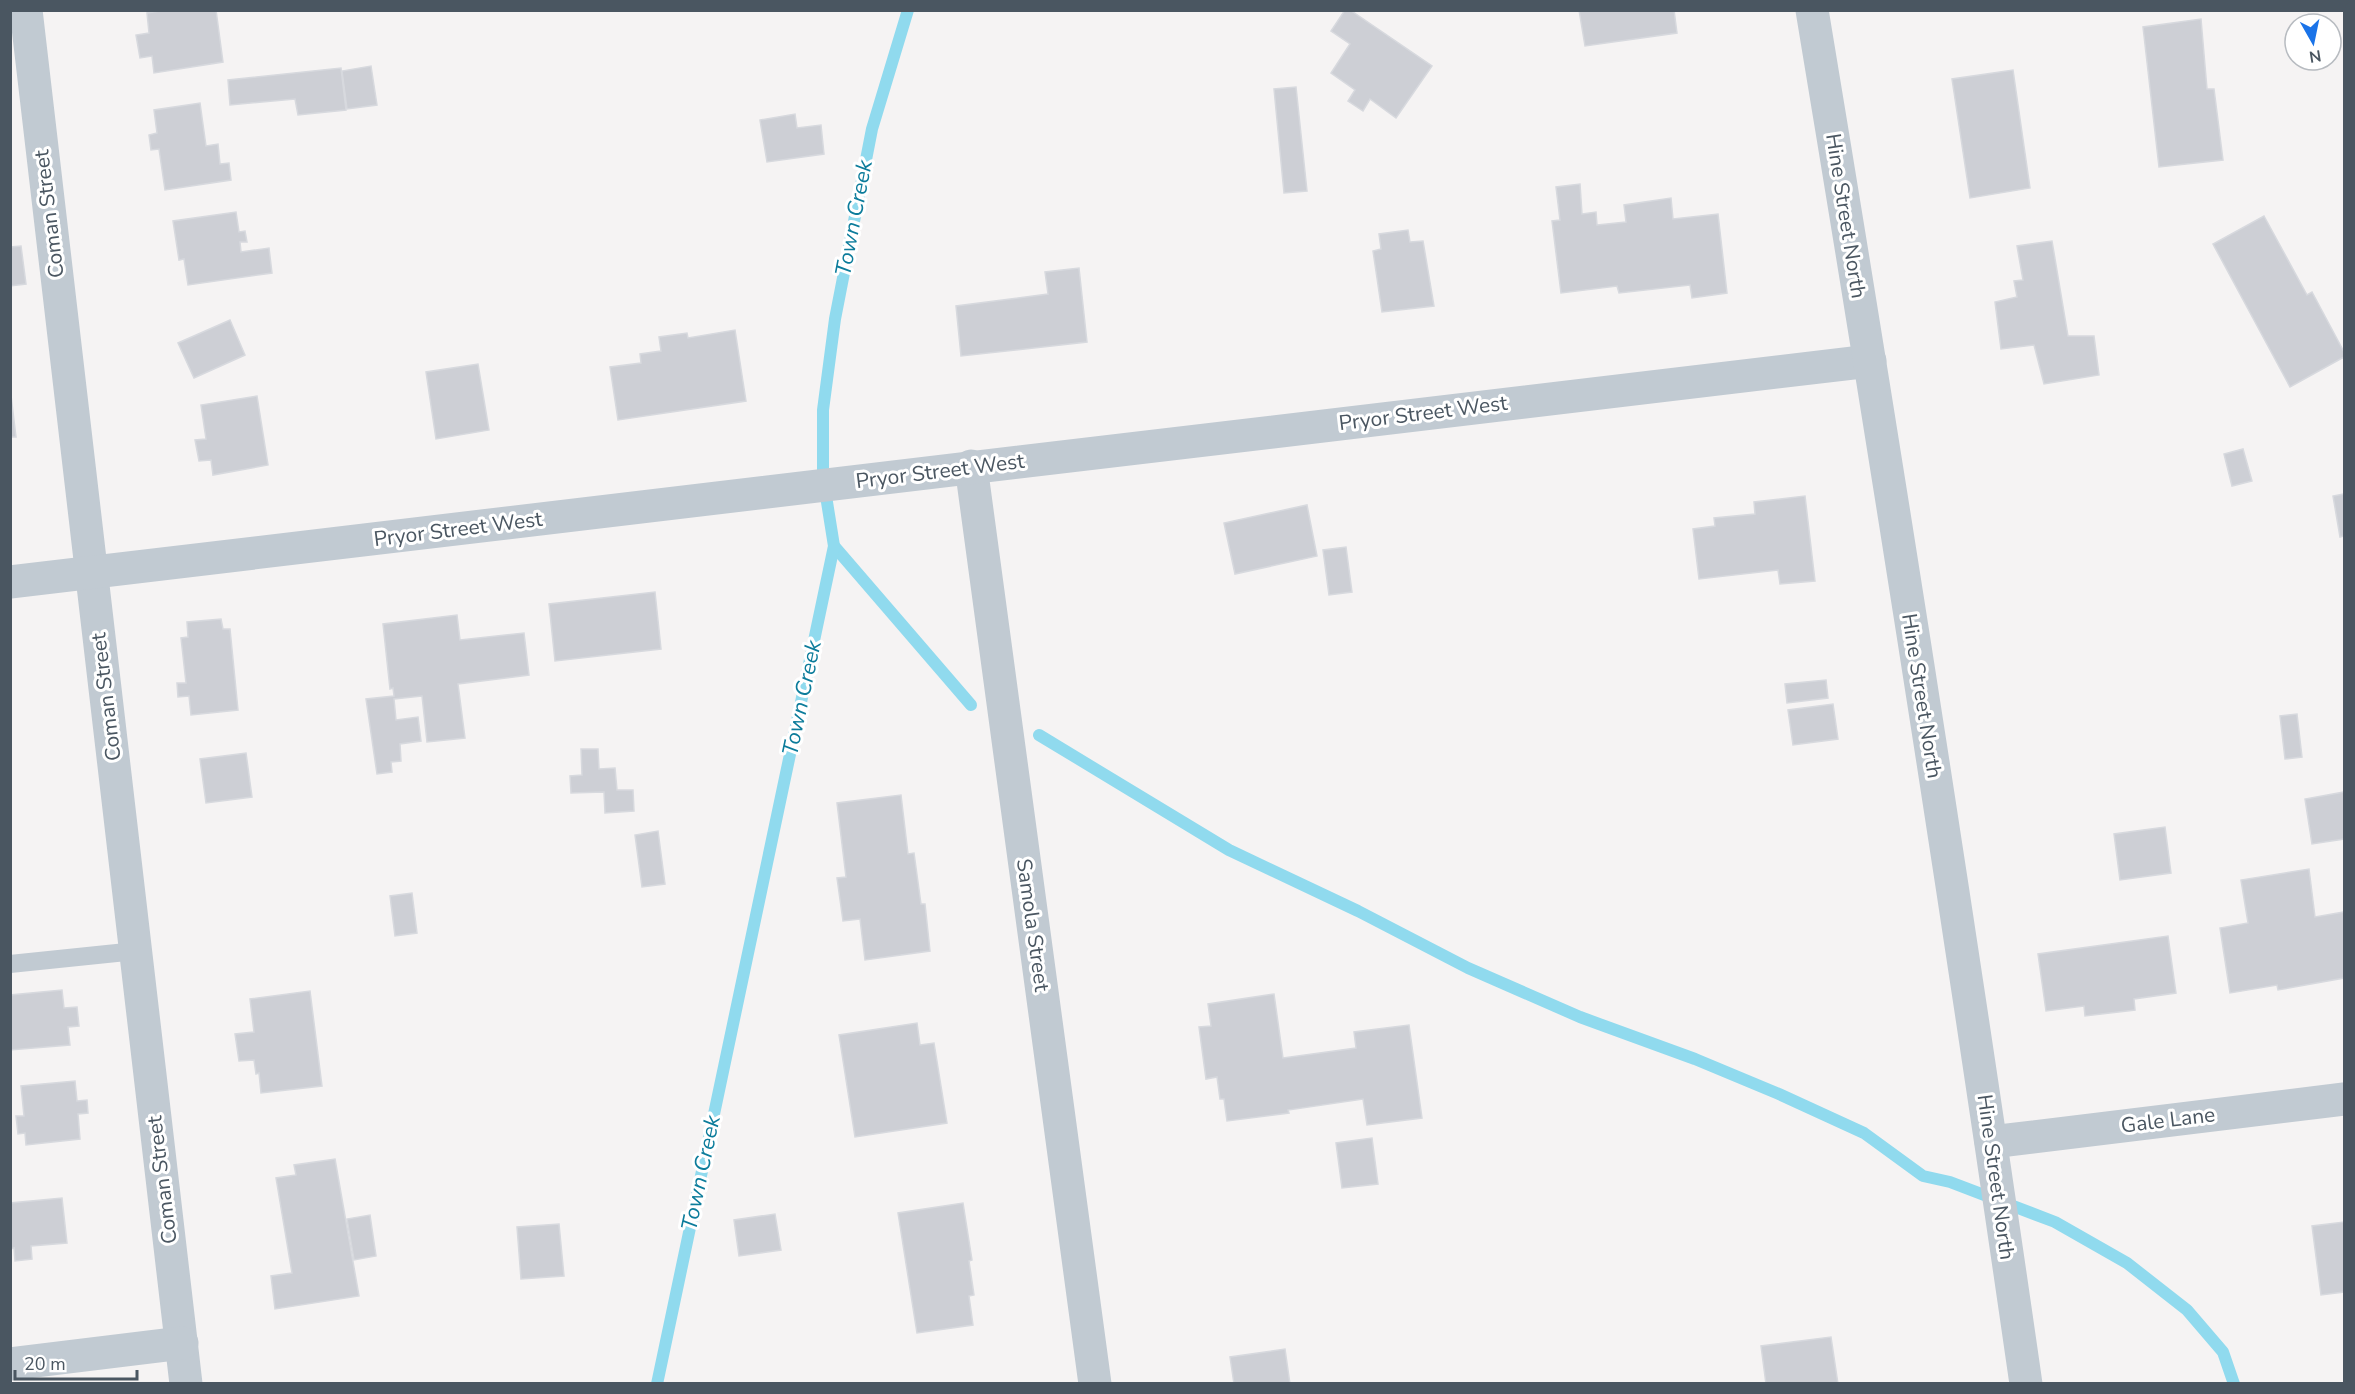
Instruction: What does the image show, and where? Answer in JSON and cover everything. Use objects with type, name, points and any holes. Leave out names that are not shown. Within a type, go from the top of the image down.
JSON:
[{"type":"street","name":"Coman Street","points":[[26,10],[186,1383]]},
{"type":"street","name":"Hine Street North","points":[[1812,10],[1870,361],[2026,1383]]},
{"type":"street","name":"Pryor Street West","points":[[10,582],[780,491],[971,466],[1870,361]]},
{"type":"street","name":"Samola Street","points":[[971,466],[1095,1383]]},
{"type":"street","name":"Gale Lane","points":[[1991,1142],[2344,1099]]},
{"type":"street","points":[[10,1364],[182,1343]]},
{"type":"lane","points":[[10,964],[136,951]]},
{"type":"building","points":[[166,10],[216,10],[223,62],[154,73],[152,56],[140,58],[136,35],[149,33],[147,13]]},
{"type":"building","points":[[1345,10],[1350,10],[1432,66],[1396,118],[1370,99],[1363,111],[1348,101],[1355,90],[1331,73],[1350,44],[1331,31]]},
{"type":"building","points":[[1579,10],[1674,10],[1677,33],[1585,46]]},
{"type":"building","points":[[2201,19],[2207,89],[2214,89],[2223,160],[2159,167],[2143,27]]},
{"type":"building","points":[[371,66],[377,105],[347,109],[342,71]]},
{"type":"building","points":[[341,68],[346,110],[298,115],[295,99],[230,105],[228,80]]},
{"type":"building","points":[[2013,70],[2030,188],[1970,198],[1952,79]]},
{"type":"building","points":[[1296,87],[1307,191],[1284,193],[1274,89]]},
{"type":"building","points":[[200,103],[206,146],[218,144],[220,164],[229,163],[231,180],[165,190],[159,149],[151,150],[149,135],[157,133],[154,110]]},
{"type":"building","points":[[795,114],[797,128],[821,125],[824,154],[767,162],[760,120]]},
{"type":"building","points":[[1580,184],[1582,214],[1596,212],[1597,225],[1626,222],[1624,205],[1671,198],[1673,219],[1718,214],[1727,293],[1692,298],[1690,285],[1619,293],[1617,286],[1561,293],[1552,221],[1560,220],[1556,187]]},
{"type":"building","points":[[236,212],[239,232],[245,231],[247,242],[240,242],[241,252],[269,248],[272,273],[188,285],[184,259],[179,260],[173,221]]},
{"type":"building","points":[[2264,216],[2307,295],[2312,292],[2344,352],[2344,357],[2290,387],[2213,244]]},
{"type":"building","points":[[1408,230],[1410,242],[1423,241],[1434,306],[1382,312],[1373,251],[1381,249],[1379,234]]},
{"type":"building","points":[[2052,241],[2068,336],[2094,336],[2099,375],[2044,384],[2034,345],[2001,349],[1995,302],[2017,297],[2014,281],[2023,280],[2017,246]]},
{"type":"building","points":[[21,246],[26,284],[10,286],[10,247]]},
{"type":"building","points":[[1079,268],[1087,342],[961,356],[956,306],[1048,294],[1045,272]]},
{"type":"building","points":[[230,320],[245,355],[194,378],[178,343]]},
{"type":"building","points":[[735,330],[746,401],[618,420],[610,367],[641,363],[640,354],[661,351],[659,337],[687,333],[688,338]]},
{"type":"building","points":[[478,364],[489,430],[436,439],[426,372]]},
{"type":"building","points":[[10,387],[16,437],[10,437]]},
{"type":"building","points":[[257,396],[268,465],[213,475],[211,460],[199,461],[195,440],[206,439],[201,405]]},
{"type":"building","points":[[2243,449],[2252,481],[2232,486],[2224,454]]},
{"type":"building","points":[[2344,494],[2344,536],[2340,537],[2333,496]]},
{"type":"building","points":[[1805,496],[1815,581],[1780,584],[1778,570],[1699,579],[1693,529],[1715,526],[1714,518],[1755,514],[1754,502]]},
{"type":"building","points":[[1307,505],[1317,556],[1235,574],[1224,523]]},
{"type":"building","points":[[1346,547],[1352,592],[1329,595],[1323,550]]},
{"type":"building","points":[[655,592],[661,649],[555,661],[549,604]]},
{"type":"building","points":[[457,615],[460,640],[524,633],[529,675],[458,684],[465,738],[427,742],[422,696],[394,699],[396,720],[418,717],[421,741],[400,744],[401,761],[391,762],[392,772],[377,774],[366,699],[394,696],[393,688],[390,689],[383,624]]},
{"type":"building","points":[[221,619],[223,629],[230,629],[238,710],[191,715],[189,696],[178,697],[177,683],[186,683],[181,638],[188,637],[187,622]]},
{"type":"building","points":[[1826,680],[1828,698],[1787,703],[1785,684]]},
{"type":"building","points":[[1833,704],[1838,739],[1793,745],[1788,710]]},
{"type":"building","points":[[2297,714],[2302,757],[2285,759],[2280,716]]},
{"type":"building","points":[[581,749],[598,749],[599,769],[615,768],[617,790],[633,790],[634,811],[605,813],[604,792],[571,793],[570,776],[582,775]]},
{"type":"building","points":[[246,753],[252,797],[206,803],[200,759]]},
{"type":"building","points":[[2344,792],[2344,839],[2312,844],[2305,799]]},
{"type":"building","points":[[901,795],[908,854],[914,853],[921,904],[925,904],[930,951],[865,960],[860,919],[843,921],[837,878],[846,877],[837,803]]},
{"type":"building","points":[[2165,827],[2171,873],[2120,880],[2114,834]]},
{"type":"building","points":[[658,831],[665,884],[642,887],[635,835]]},
{"type":"building","points":[[2309,869],[2315,917],[2344,912],[2344,978],[2278,990],[2277,985],[2230,993],[2220,928],[2248,923],[2241,880]]},
{"type":"building","points":[[412,893],[417,933],[395,936],[390,896]]},
{"type":"building","points":[[2168,936],[2176,993],[2134,999],[2135,1010],[2085,1016],[2084,1006],[2046,1011],[2038,954]]},
{"type":"building","points":[[62,990],[64,1008],[77,1007],[79,1026],[68,1027],[70,1045],[10,1050],[10,995]]},
{"type":"building","points":[[310,991],[322,1086],[261,1093],[259,1073],[256,1074],[254,1060],[239,1061],[235,1034],[254,1032],[250,999]]},
{"type":"building","points":[[1274,994],[1283,1058],[1356,1048],[1354,1032],[1409,1025],[1422,1118],[1367,1125],[1363,1099],[1288,1110],[1289,1113],[1227,1121],[1224,1099],[1220,1099],[1217,1077],[1206,1079],[1199,1027],[1211,1026],[1208,1004]]},
{"type":"building","points":[[917,1023],[920,1045],[934,1043],[947,1123],[855,1137],[839,1035]]},
{"type":"building","points":[[75,1081],[77,1101],[87,1100],[88,1113],[78,1114],[80,1139],[26,1145],[25,1133],[18,1134],[16,1116],[24,1116],[21,1086]]},
{"type":"building","points":[[1372,1138],[1378,1184],[1342,1188],[1336,1143]]},
{"type":"building","points":[[335,1159],[359,1296],[275,1309],[271,1276],[292,1273],[276,1178],[296,1175],[294,1165]]},
{"type":"building","points":[[62,1198],[67,1243],[31,1246],[32,1259],[15,1261],[14,1248],[10,1249],[10,1203]]},
{"type":"building","points":[[963,1203],[972,1260],[969,1261],[974,1295],[969,1296],[973,1325],[917,1333],[898,1213]]},
{"type":"building","points":[[775,1214],[781,1250],[739,1256],[734,1220]]},
{"type":"building","points":[[370,1215],[376,1256],[354,1260],[347,1219]]},
{"type":"building","points":[[2344,1222],[2344,1292],[2321,1295],[2312,1226]]},
{"type":"building","points":[[559,1224],[564,1276],[521,1279],[517,1227]]},
{"type":"building","points":[[1831,1337],[1838,1384],[1766,1384],[1761,1346]]},
{"type":"building","points":[[1285,1349],[1290,1384],[1234,1384],[1230,1357]]},
{"type":"waterway","name":"Town Creek","points":[[657,1384],[834,546],[823,477],[823,410],[835,319],[872,129],[908,10]]},
{"type":"waterway","points":[[834,546],[971,705]]},
{"type":"waterway","points":[[1039,735],[1229,850],[1358,911],[1468,968],[1580,1017],[1695,1059],[1779,1094],[1864,1133],[1923,1176],[1950,1182],[2055,1222],[2127,1263],[2187,1310],[2223,1352],[2234,1384]]}]
